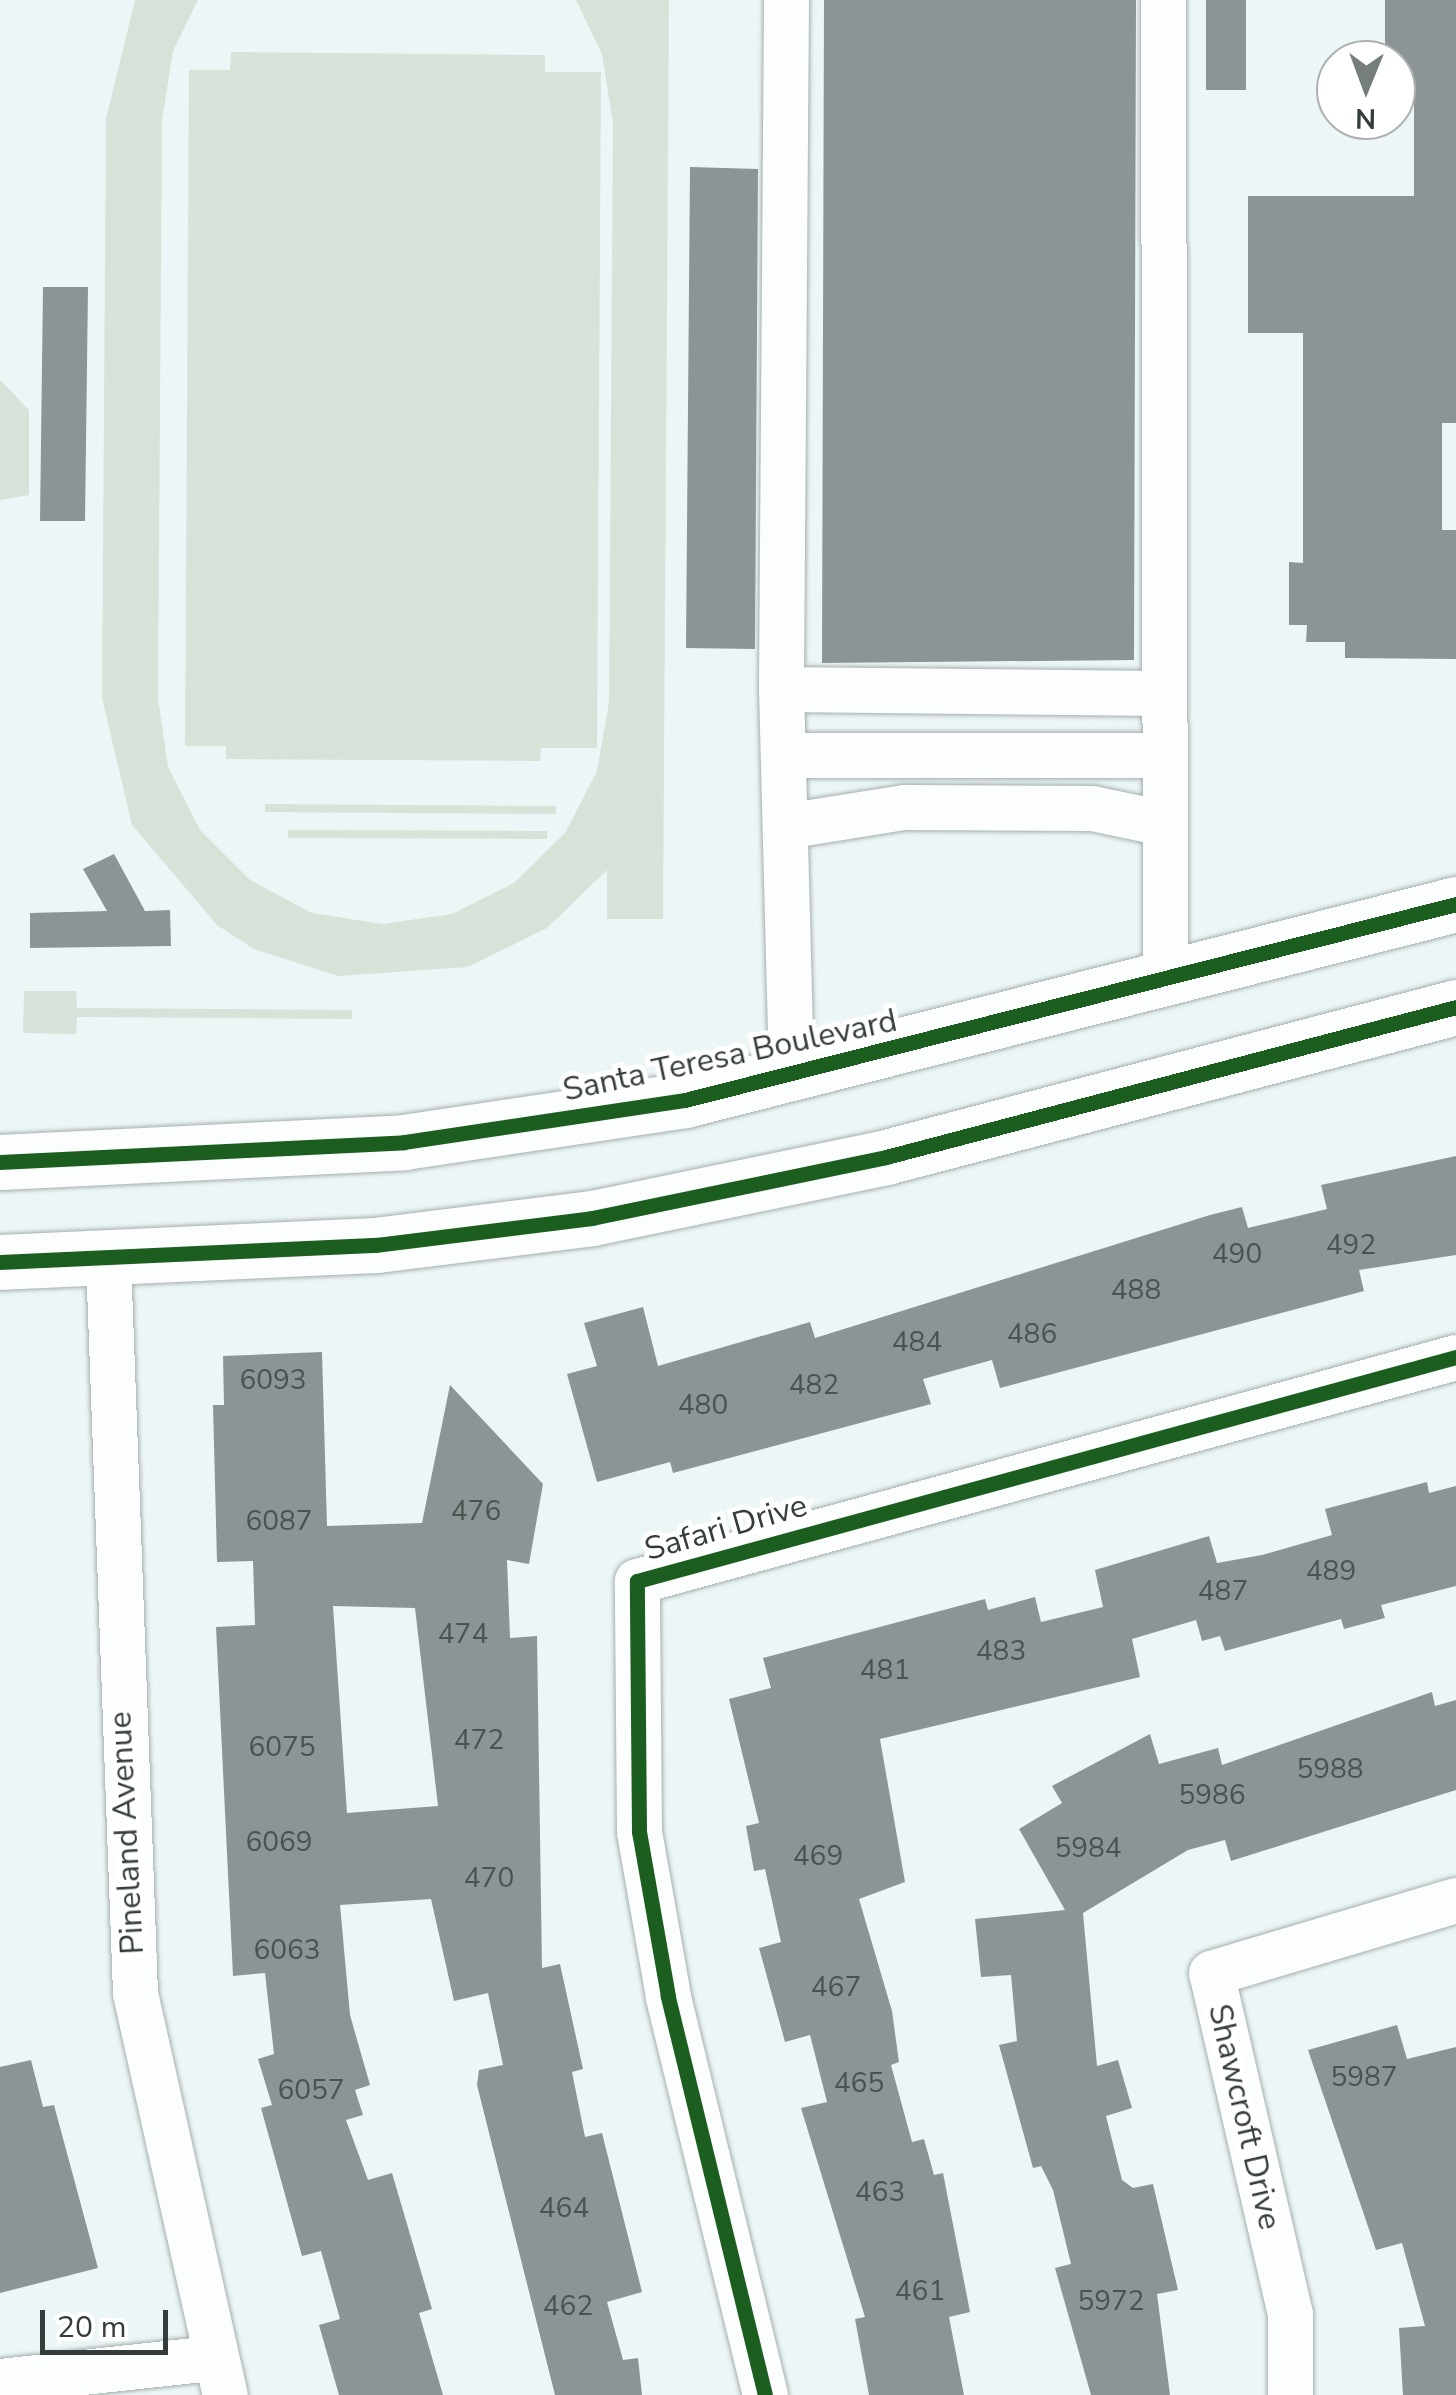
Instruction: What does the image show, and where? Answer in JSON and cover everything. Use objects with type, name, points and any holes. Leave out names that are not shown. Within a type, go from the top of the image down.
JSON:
[{"type":"main road","name":"Santa Teresa Boulevard","points":[[0,1162],[404,1142],[791,1076],[1456,904]]},
{"type":"main road","points":[[0,1262],[108,1260],[465,1236],[735,1192],[1456,1007]]},
{"type":"street","points":[[786,0],[781,689],[791,1076]]},
{"type":"street","points":[[1164,0],[1165,982]]},
{"type":"street","points":[[781,689],[1163,693]]},
{"type":"street","points":[[783,755],[1164,755]]},
{"type":"street","points":[[785,826],[938,807],[1092,808],[1163,824]]},
{"type":"street","name":"Pineland Avenue","points":[[108,1260],[135,1993],[219,2377]]},
{"type":"street","name":"Safari Drive","points":[[764,2395],[668,1996],[639,1832],[637,1581],[1456,1357]]},
{"type":"street","name":"Shawcroft Drive","points":[[1290,2395],[1290,2314],[1210,1973],[1456,1900]]},
{"type":"street","points":[[0,2381],[219,2377]]},
{"type":"shaded area","points":[[135,0],[198,0],[173,51],[162,120],[158,698],[168,767],[200,830],[250,880],[312,913],[382,924],[452,914],[514,883],[565,833],[597,771],[609,702],[613,123],[602,54],[576,0],[669,0],[663,919],[607,919],[607,870],[547,928],[468,967],[338,976],[254,949],[217,925],[132,825],[102,698],[106,119]]},
{"type":"shaded area","points":[[231,52],[545,55],[545,72],[601,72],[597,748],[541,748],[540,761],[226,759],[226,746],[185,746],[189,70],[230,70]]},
{"type":"shaded area","points":[[0,380],[29,410],[29,495],[0,500]]},
{"type":"shaded area","points":[[265,804],[556,806],[556,814],[265,812]]},
{"type":"shaded area","points":[[288,830],[547,831],[547,839],[288,838]]},
{"type":"shaded area","points":[[24,991],[76,991],[77,1008],[352,1010],[352,1019],[77,1017],[76,1034],[23,1033]]},
{"type":"building","points":[[824,0],[1136,0],[1134,660],[822,663]]},
{"type":"building","points":[[1206,0],[1246,0],[1246,90],[1206,90]]},
{"type":"building","points":[[1385,0],[1456,0],[1456,423],[1442,423],[1442,530],[1456,530],[1456,659],[1345,658],[1345,642],[1306,642],[1307,625],[1289,625],[1289,562],[1303,563],[1303,333],[1248,333],[1248,196],[1414,196],[1416,40],[1385,40]]},
{"type":"building","points":[[690,167],[758,169],[755,649],[686,648]]},
{"type":"building","points":[[43,287],[88,287],[85,521],[40,521]]},
{"type":"building","points":[[114,854],[145,911],[170,910],[171,946],[30,948],[30,913],[107,911],[83,869]]},
{"type":"building","points":[[1456,1156],[1456,1255],[1359,1270],[1364,1291],[1000,1388],[992,1360],[923,1379],[931,1404],[673,1473],[670,1462],[597,1482],[567,1374],[597,1366],[584,1323],[643,1307],[658,1366],[810,1322],[815,1338],[1210,1215],[1242,1207],[1248,1228],[1327,1209],[1321,1185]]},
{"type":"building","points":[[322,1352],[327,1526],[422,1523],[450,1385],[543,1484],[529,1564],[507,1560],[510,1638],[537,1636],[542,1968],[560,1964],[583,2069],[572,2072],[585,2137],[602,2133],[642,2292],[607,2302],[623,2360],[638,2358],[642,2395],[555,2395],[477,2085],[479,2070],[503,2065],[488,1993],[454,2001],[431,1899],[340,1905],[350,2015],[370,2085],[355,2090],[363,2115],[346,2120],[368,2180],[392,2173],[432,2309],[419,2313],[443,2395],[339,2395],[319,2325],[340,2319],[321,2251],[302,2256],[261,2108],[272,2105],[258,2059],[274,2054],[265,1973],[233,1976],[216,1627],[255,1625],[253,1561],[217,1562],[213,1405],[224,1405],[223,1356]],"holes":[[[333,1606],[415,1608],[438,1806],[347,1813]]]},
{"type":"building","points":[[1427,1482],[1429,1493],[1456,1486],[1456,1586],[1381,1605],[1385,1618],[1344,1629],[1341,1619],[1225,1651],[1220,1636],[1202,1641],[1196,1620],[1132,1639],[1140,1677],[880,1739],[905,1882],[859,1899],[892,2011],[899,2062],[891,2065],[912,2142],[924,2139],[934,2175],[943,2173],[970,2312],[949,2317],[964,2395],[869,2395],[855,2319],[865,2317],[801,2108],[827,2102],[810,2035],[785,2042],[759,1948],[781,1942],[765,1869],[754,1871],[746,1826],[759,1823],[729,1699],[771,1688],[763,1658],[985,1599],[988,1610],[1035,1597],[1041,1622],[1103,1607],[1095,1570],[1209,1536],[1217,1563],[1262,1555],[1332,1535],[1325,1509]]},
{"type":"building","points":[[1432,1692],[1435,1706],[1456,1700],[1456,1790],[1231,1861],[1225,1840],[1188,1850],[1083,1913],[1097,2066],[1118,2060],[1132,2108],[1106,2116],[1122,2180],[1133,2188],[1153,2184],[1178,2290],[1157,2294],[1170,2395],[1091,2395],[1055,2268],[1071,2264],[1053,2190],[1041,2166],[1033,2168],[999,2045],[1017,2041],[1011,1975],[981,1977],[975,1919],[1065,1910],[1019,1829],[1062,1803],[1052,1786],[1150,1734],[1159,1764],[1218,1748],[1222,1765]]},
{"type":"building","points":[[1397,2025],[1407,2059],[1456,2047],[1456,2395],[1403,2395],[1399,2328],[1425,2326],[1402,2243],[1376,2250],[1308,2050]]},
{"type":"building","points":[[31,2060],[43,2107],[54,2105],[98,2268],[0,2293],[0,2067]]},
{"type":"cycle path","points":[[0,1162],[404,1142],[685,1100],[1456,904]]},
{"type":"cycle path","points":[[0,1262],[376,1245],[592,1218],[886,1157],[1456,1007]]},
{"type":"cycle path","points":[[765,2395],[668,1996],[639,1832],[637,1581],[1456,1357]]}]
